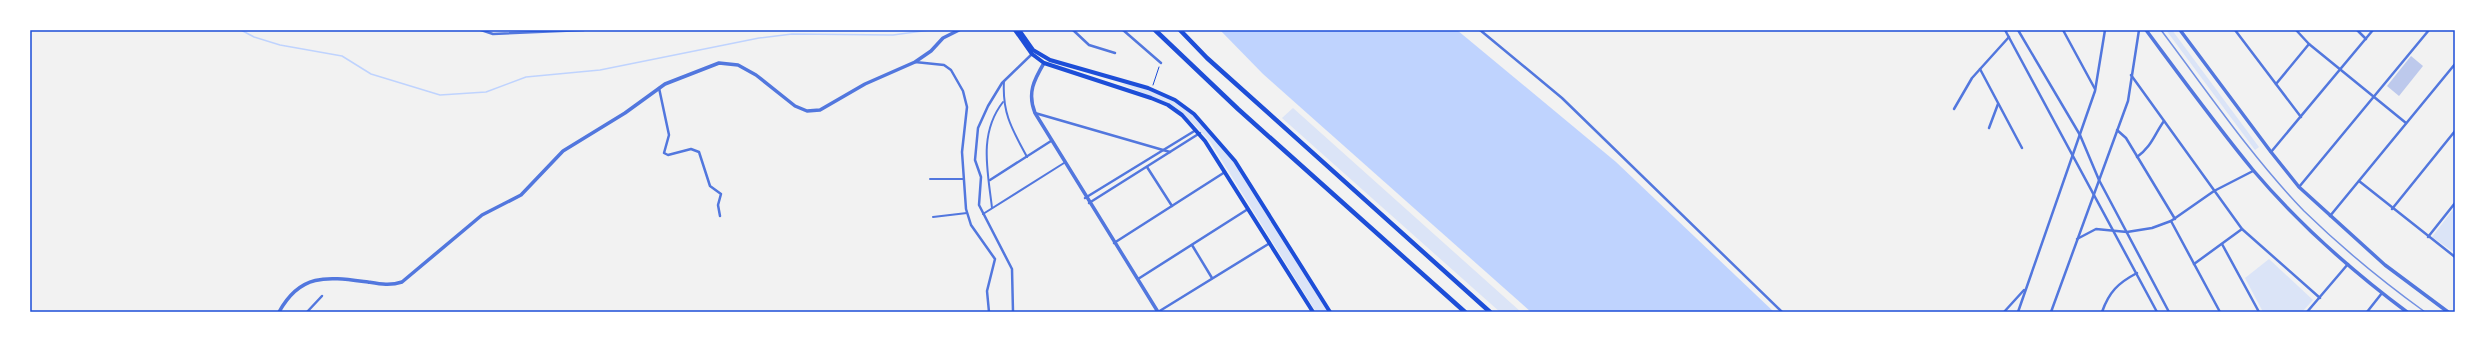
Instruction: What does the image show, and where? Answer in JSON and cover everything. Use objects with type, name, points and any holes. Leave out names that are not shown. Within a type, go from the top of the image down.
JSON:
[{"type":"highway","points":[[1155,30],[1238,109],[1465,312]]},
{"type":"highway","points":[[1180,30],[1213,63],[1490,312]]},
{"type":"main road","points":[[1015,30],[1032,54],[1044,63],[1168,105],[1197,130],[1249,209],[1313,312]]},
{"type":"main road","points":[[1018,30],[1034,50],[1050,60],[1151,89],[1185,107],[1220,141],[1239,167],[1330,312]]},
{"type":"street","points":[[481,30],[493,34],[584,30]]},
{"type":"street","points":[[279,312],[295,289],[313,280],[347,279],[392,285],[402,282],[482,215],[521,195],[563,152],[625,113],[659,88],[719,63],[738,65],[756,75],[795,106],[807,111],[820,110],[865,84],[914,62],[931,51],[943,38],[959,30]]},
{"type":"street","points":[[1073,30],[1089,45],[1115,53]]},
{"type":"street","points":[[1123,30],[1161,63]]},
{"type":"street","points":[[1480,30],[1562,98],[1782,312]]},
{"type":"street","points":[[2005,30],[2157,312]]},
{"type":"street","points":[[2018,30],[2080,135],[2099,180],[2169,312]]},
{"type":"street","points":[[2063,30],[2095,91]]},
{"type":"street","points":[[2018,312],[2095,91],[2105,30]]},
{"type":"street","points":[[2051,312],[2128,101],[2139,30]]},
{"type":"street","points":[[2146,30],[2254,170],[2298,218],[2348,264],[2407,312]]},
{"type":"street","points":[[2180,30],[2270,152],[2299,187],[2385,265],[2448,312]]},
{"type":"street","points":[[2235,30],[2301,117]]},
{"type":"street","points":[[2296,30],[2309,44],[2406,123]]},
{"type":"street","points":[[2357,30],[2366,39]]},
{"type":"street","points":[[2270,152],[2373,30]]},
{"type":"street","points":[[2299,187],[2429,30]]},
{"type":"street","points":[[1954,109],[1972,78],[2009,37]]},
{"type":"street","points":[[2276,84],[2309,44]]},
{"type":"street","points":[[1013,312],[1012,269],[979,205],[980,177],[975,160],[978,128],[991,100],[1004,81],[1032,54]]},
{"type":"street","points":[[914,62],[944,66],[952,70],[963,91],[967,107],[962,152],[967,213],[972,225],[995,259],[987,291],[989,312]]},
{"type":"street","points":[[1044,63],[1032,87],[1031,104],[1035,113],[1085,198],[1158,312],[1270,243]]},
{"type":"street","points":[[2330,216],[2455,64]]},
{"type":"street","points":[[1980,69],[2022,148]]},
{"type":"street","points":[[2131,75],[2242,229],[2320,298]]},
{"type":"street","points":[[1004,81],[1003,102],[1015,135],[1027,157]]},
{"type":"street","points":[[659,88],[669,135],[664,153],[668,154],[691,149],[699,152],[710,186],[721,194],[718,205],[720,216]]},
{"type":"street","points":[[992,208],[986,154],[988,130],[1003,102]]},
{"type":"street","points":[[1989,128],[1998,103]]},
{"type":"street","points":[[1035,113],[1164,149],[1170,152]]},
{"type":"street","points":[[2137,157],[2152,145],[2153,137],[2164,121]]},
{"type":"street","points":[[1085,198],[1197,130]]},
{"type":"street","points":[[2117,130],[2126,138],[2175,219]]},
{"type":"street","points":[[2392,209],[2455,131]]},
{"type":"street","points":[[1089,203],[1200,133]]},
{"type":"street","points":[[990,180],[1051,141]]},
{"type":"street","points":[[983,214],[1064,163]]},
{"type":"street","points":[[1147,166],[1172,206]]},
{"type":"street","points":[[2076,240],[2092,230],[2127,232],[2152,228],[2171,221],[2214,191],[2254,170]]},
{"type":"street","points":[[1114,243],[1225,172]]},
{"type":"street","points":[[930,179],[964,179]]},
{"type":"street","points":[[2359,181],[2392,209],[2455,257]]},
{"type":"street","points":[[2428,237],[2455,203]]},
{"type":"street","points":[[1137,280],[1249,209]]},
{"type":"street","points":[[933,217],[967,213]]},
{"type":"street","points":[[2171,221],[2220,312]]},
{"type":"street","points":[[2194,264],[2242,229]]},
{"type":"street","points":[[2222,244],[2259,312]]},
{"type":"street","points":[[1192,245],[1212,278]]},
{"type":"street","points":[[2308,312],[2348,264]]},
{"type":"street","points":[[2102,312],[2111,292],[2119,283],[2137,273]]},
{"type":"street","points":[[2004,312],[2026,288]]},
{"type":"street","points":[[2367,312],[2382,293]]},
{"type":"street","points":[[307,312],[322,296]]},
{"type":"path","points":[[1151,89],[1161,63]]},
{"type":"shaded area","points":[[2166,30],[2172,30],[2259,147],[2255,150]]},
{"type":"shaded area","points":[[1119,83],[1148,90],[1166,98],[1183,108],[1203,125],[1233,161],[1328,312],[1316,312],[1211,143],[1189,119],[1170,105]]},
{"type":"shaded area","points":[[1293,108],[1521,312],[1500,312],[1282,118]]},
{"type":"shaded area","points":[[2455,207],[2455,253],[2432,237]]},
{"type":"shaded area","points":[[2269,259],[2313,300],[2302,312],[2263,312],[2245,278]]},
{"type":"water","points":[[1220,30],[1457,30],[1616,162],[1774,312],[1531,312],[1263,74]]},
{"type":"building","points":[[2411,56],[2423,66],[2399,96],[2387,86]]},
{"type":"waterway","points":[[241,30],[254,37],[280,45],[342,56],[371,74],[440,95],[486,92],[526,77],[600,70],[759,38],[792,34],[893,35],[930,30]]},
{"type":"railway","points":[[2161,30],[2248,146],[2304,211],[2363,264],[2425,312]]}]
